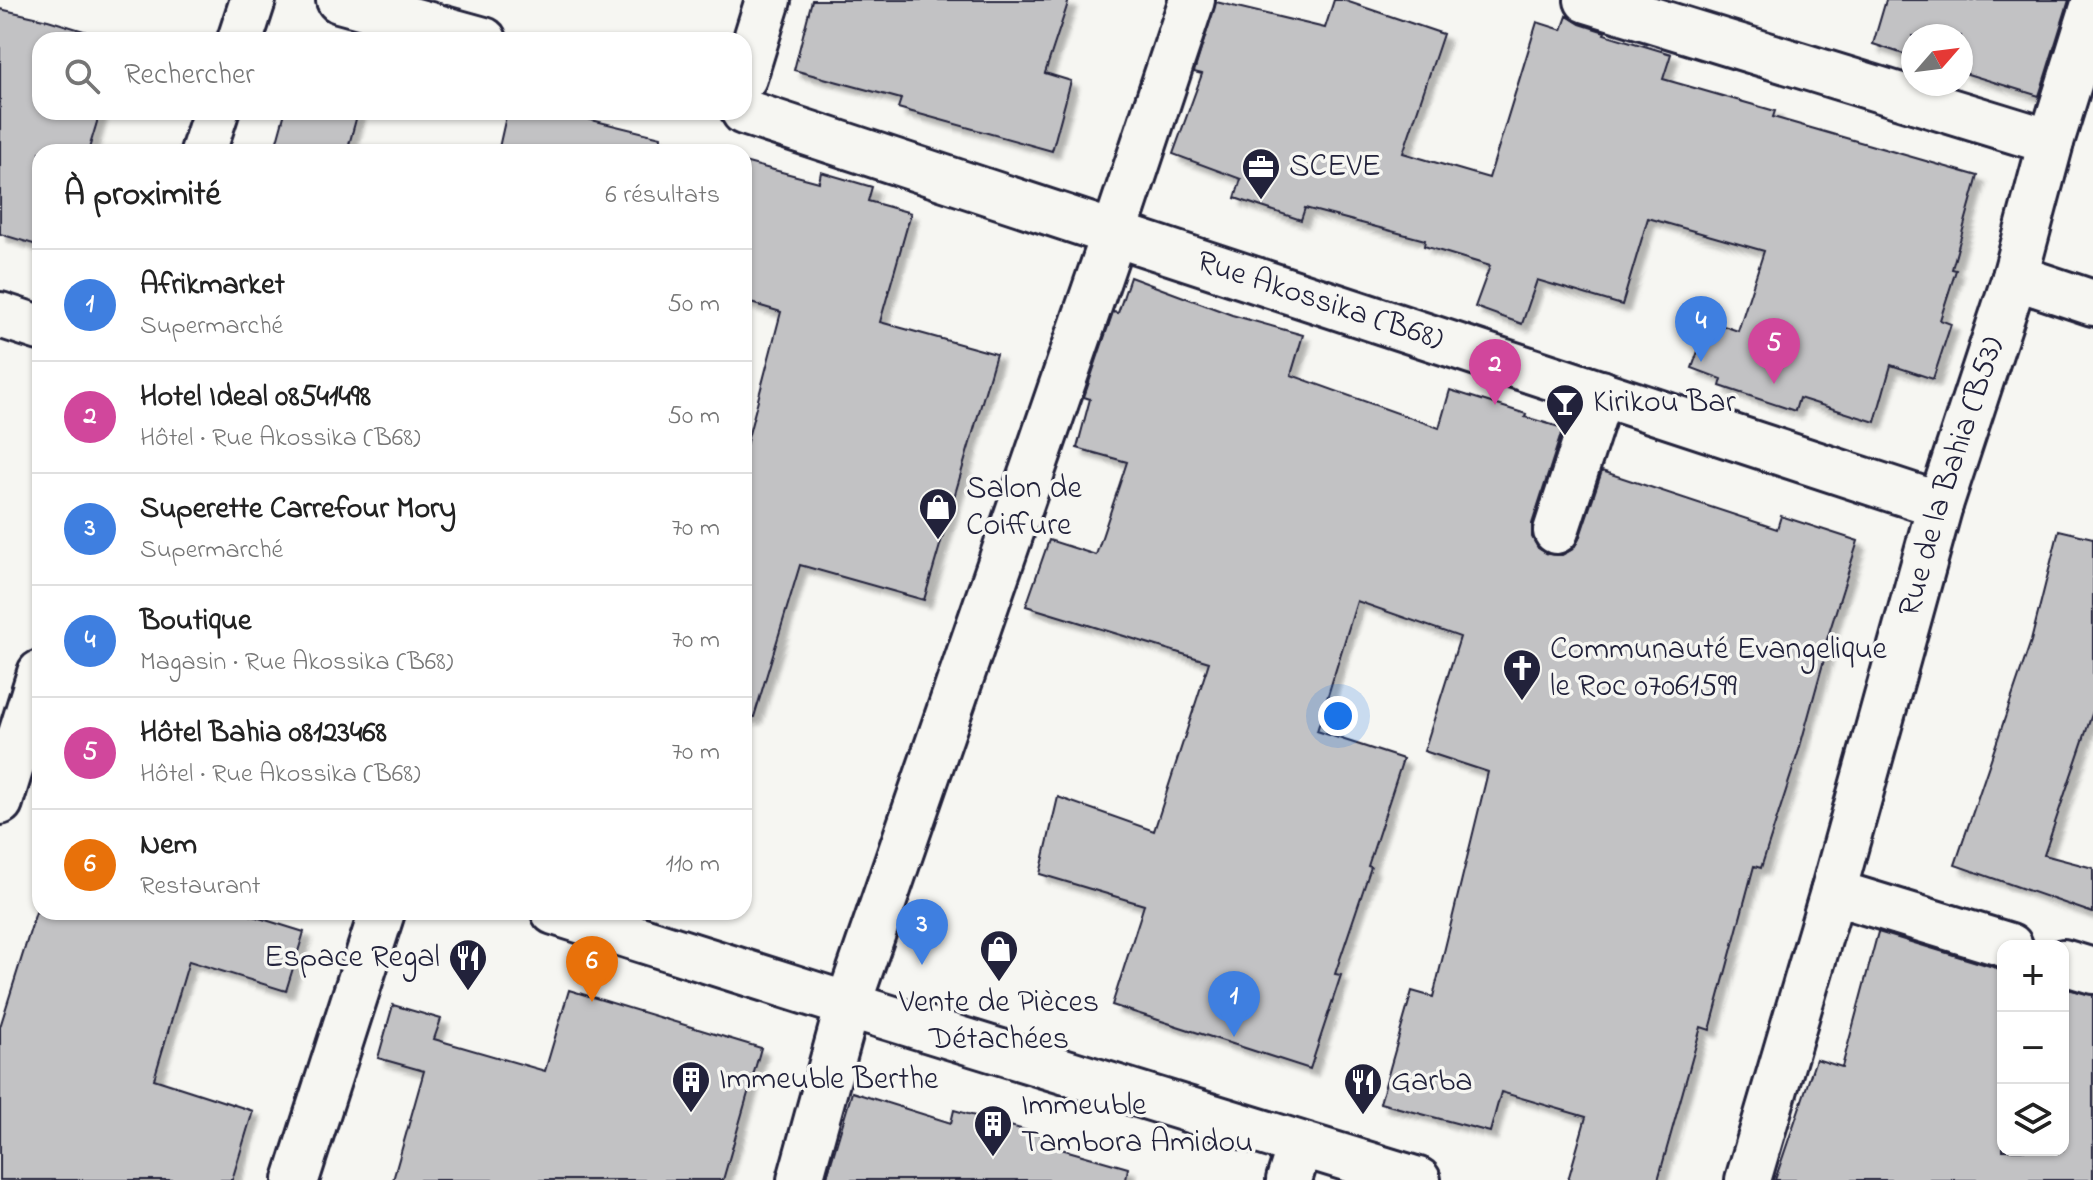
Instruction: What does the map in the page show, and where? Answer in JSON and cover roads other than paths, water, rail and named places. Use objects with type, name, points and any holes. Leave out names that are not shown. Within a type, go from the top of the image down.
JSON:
[{"type":"street","points":[[243,32],[253,0]]},
{"type":"street","points":[[339,0],[455,32]]},
{"type":"street","points":[[752,52],[768,0]]},
{"type":"street","points":[[800,1180],[848,1005],[1192,0]]},
{"type":"street","points":[[1609,3],[2051,142]]},
{"type":"street","name":"Rue de la Bahia (B53)","points":[[1748,1180],[1833,892],[1940,505],[2015,277],[2051,142],[2093,7]]},
{"type":"street","name":"Rue Akossika (B68)","points":[[752,115],[1940,505]]},
{"type":"street","points":[[206,144],[213,120]]},
{"type":"street","points":[[2015,277],[2093,303]]},
{"type":"street","points":[[0,315],[32,325]]},
{"type":"street","points":[[1556,531],[1601,393]]},
{"type":"street","points":[[0,802],[32,701]]},
{"type":"street","points":[[1833,892],[1997,942]]},
{"type":"street","points":[[296,1180],[379,920]]},
{"type":"street","points":[[579,920],[848,1005],[1294,1162],[1418,1180]]},
{"type":"street","points":[[2069,964],[2093,971]]},
{"type":"place","name":"SCEVE","points":[[1261,201]]},
{"type":"place","name":"Boutique","points":[[1701,362]]},
{"type":"place","name":"Hôtel Bahia 08123468","points":[[1774,384]]},
{"type":"place","name":"Hotel Ideal 08541498","points":[[1495,405]]},
{"type":"place","name":"Kirikou Bar","points":[[1565,437]]},
{"type":"place","name":"Salon de Coiffure","points":[[938,541]]},
{"type":"place","name":"Communauté Evangelique le Roc 07061599","points":[[1522,702]]},
{"type":"place","name":"Superette Carrefour Mory","points":[[922,965]]},
{"type":"place","name":"Vente de Pièces Détachées","points":[[999,983]]},
{"type":"place","name":"Espace Regal","points":[[468,992]]},
{"type":"place","name":"Nem","points":[[592,1002]]},
{"type":"place","name":"Afrikmarket","points":[[1234,1037]]},
{"type":"place","name":"Immeuble Berthe","points":[[691,1114]]},
{"type":"place","name":"Garba","points":[[1363,1116]]},
{"type":"place","name":"Immeuble Tambora Amidou","points":[[993,1158]]}]
